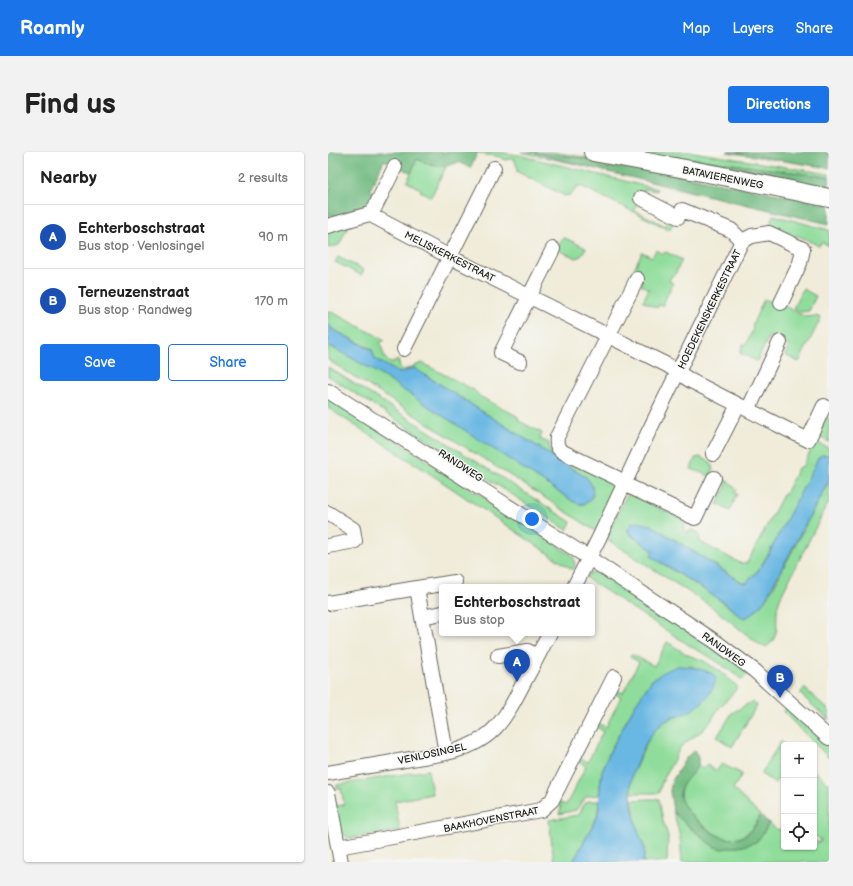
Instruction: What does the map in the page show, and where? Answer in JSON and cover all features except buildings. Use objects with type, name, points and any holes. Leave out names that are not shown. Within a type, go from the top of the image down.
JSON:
[{"type":"main road","name":"BATAVIERENWEG","points":[[593,152],[829,198]]},
{"type":"street","points":[[328,226],[369,214],[371,215],[395,167]]},
{"type":"street","points":[[404,349],[494,168]]},
{"type":"street","name":"HOEDEKENSKERKESTRAAT","points":[[591,554],[742,241],[731,230],[682,210],[678,217],[641,198]]},
{"type":"street","name":"MELISKERKESTRAAT","points":[[371,215],[450,257],[667,365],[691,382],[808,440],[824,406]]},
{"type":"street","points":[[742,241],[752,236],[769,233],[803,249],[800,263],[781,303]]},
{"type":"street","points":[[520,362],[501,353],[553,249]]},
{"type":"street","points":[[637,279],[557,437],[556,444],[558,449],[563,452],[617,478],[624,484],[695,518],[714,478]]},
{"type":"street","points":[[713,454],[743,407],[780,342]]},
{"type":"street","name":"RANDWEG","points":[[328,380],[591,554],[710,638],[755,671],[829,738]]},
{"type":"street","name":"RANDWEG","points":[[328,391],[730,640],[761,664],[829,725]]},
{"type":"street","points":[[328,514],[354,529],[354,541],[328,546]]},
{"type":"street","points":[[576,584],[591,554]]},
{"type":"street","points":[[442,584],[455,582]]},
{"type":"street","points":[[328,603],[439,585]]},
{"type":"street","points":[[417,588],[446,752]]},
{"type":"street","points":[[422,617],[439,614]]},
{"type":"street","name":"VENLOSINGEL","points":[[328,773],[462,749],[476,743],[487,736],[500,724],[512,707],[548,636]]},
{"type":"street","points":[[498,656],[528,651],[538,656]]},
{"type":"street","name":"BAAKHOVENSTRAAT","points":[[338,847],[541,810],[552,800],[614,677]]},
{"type":"street","points":[[328,793],[341,862]]},
{"type":"green space","points":[[328,152],[478,152],[470,168],[459,162],[447,166],[438,166],[417,159],[411,173],[384,160],[370,190],[377,194],[370,205],[334,217],[333,214],[330,215],[330,218],[328,219],[328,192],[331,187],[328,183]]},
{"type":"green space","points":[[478,152],[497,152],[519,155],[657,189],[656,191],[645,189],[634,210],[666,226],[670,218],[674,220],[670,229],[668,229],[581,186],[578,186],[572,194],[565,196],[516,171],[518,170],[514,158],[505,160],[498,156],[485,155]]},
{"type":"green space","points":[[521,152],[553,152],[606,161],[536,153],[607,171]]},
{"type":"green space","points":[[532,152],[606,161],[829,204],[829,224],[608,172]]},
{"type":"green space","points":[[632,152],[693,152],[829,174],[829,177],[679,157],[667,159]]},
{"type":"green space","points":[[727,152],[829,152],[829,168]]},
{"type":"green space","points":[[679,157],[829,177],[829,190],[666,159]]},
{"type":"green space","points":[[417,159],[430,165],[446,167],[431,197],[420,191],[421,189],[407,182]]},
{"type":"green space","points":[[773,215],[829,230],[829,246],[822,242],[819,246],[797,235],[794,240],[769,228]]},
{"type":"green space","points":[[349,225],[339,245],[328,248],[328,232]]},
{"type":"green space","points":[[565,238],[586,248],[580,257],[576,258],[558,250],[562,239]]},
{"type":"green space","points":[[656,250],[662,254],[666,252],[682,260],[674,276],[672,275],[669,281],[673,283],[662,306],[659,305],[657,308],[643,301],[649,289],[641,285],[642,281],[631,275],[642,252],[652,257]]},
{"type":"green space","points":[[338,257],[364,270],[361,275],[335,262]]},
{"type":"green space","points":[[803,289],[816,296],[809,311],[801,312],[793,308]]},
{"type":"green space","points":[[764,299],[774,304],[778,303],[806,317],[816,316],[821,318],[799,362],[785,355],[789,346],[769,336],[757,361],[740,353],[743,344],[746,344],[753,329],[752,326]]},
{"type":"green space","points":[[328,310],[385,340],[380,343],[385,358],[390,363],[398,360],[401,371],[422,363],[474,390],[481,397],[517,416],[519,421],[542,433],[540,439],[549,443],[550,449],[565,459],[618,484],[614,498],[611,496],[609,499],[612,501],[597,532],[328,360],[328,345],[373,370],[579,504],[584,504],[590,500],[593,495],[587,478],[414,368],[399,373],[375,359],[372,349],[332,329],[328,323]]},
{"type":"green space","points":[[328,367],[571,522],[567,530],[328,376]]},
{"type":"green space","points":[[328,395],[573,556],[575,565],[573,570],[426,471],[328,408]]},
{"type":"green space","points":[[825,418],[829,419],[829,442],[817,436]]},
{"type":"green space","points":[[815,442],[829,448],[829,454],[759,569],[746,583],[742,582],[651,525],[632,523],[628,530],[629,534],[654,551],[651,556],[707,591],[739,615],[753,614],[773,588],[829,480],[829,501],[780,598],[777,609],[777,626],[775,636],[770,644],[765,647],[760,645],[712,607],[605,538],[628,493],[686,521],[683,530],[688,533],[691,529],[699,533],[700,542],[740,563],[747,563],[798,468],[803,466]]},
{"type":"green space","points":[[700,457],[711,462],[713,470],[710,476],[691,469],[695,458]]},
{"type":"green space","points":[[719,477],[729,482],[737,490],[735,493],[737,494],[730,511],[717,504],[727,485],[719,481]]},
{"type":"green space","points":[[599,571],[750,671],[742,680],[713,659],[695,649],[586,578],[589,574]]},
{"type":"green space","points":[[667,642],[688,655],[704,661],[721,672],[737,686],[735,691],[719,708],[703,730],[681,746],[662,782],[659,793],[631,793],[631,777],[651,734],[665,721],[686,713],[713,674],[690,666],[652,680],[635,705],[610,751],[602,771],[599,795],[587,796],[576,810],[559,814],[561,806],[557,803],[566,805],[586,766],[577,761],[579,758],[588,762],[603,731],[594,726],[596,723],[606,727],[621,697],[612,692],[614,688],[623,693],[639,662],[630,657],[631,654],[654,666]]},
{"type":"green space","points":[[804,688],[829,710],[829,720],[800,694]]},
{"type":"green space","points":[[753,701],[757,705],[732,747],[717,737],[732,713]]},
{"type":"green space","points":[[789,705],[829,743],[829,758],[817,746],[817,742],[813,742],[783,712]]},
{"type":"green space","points":[[781,741],[781,780],[778,778],[775,783],[761,774]]},
{"type":"green space","points":[[694,750],[698,757],[698,763],[681,788],[681,800],[685,807],[696,820],[716,835],[733,839],[744,837],[750,832],[760,815],[769,823],[756,842],[744,846],[723,849],[715,847],[678,817],[673,811],[670,791],[672,781],[686,758]]},
{"type":"green space","points":[[698,764],[703,769],[707,764],[716,771],[722,764],[742,774],[733,789],[760,815],[753,827],[744,835],[732,839],[719,836],[710,831],[683,806],[680,799],[682,786]]},
{"type":"green space","points":[[428,770],[432,794],[395,801],[400,831],[350,838],[343,834],[339,825],[335,806],[344,805],[341,788],[337,788],[337,785]]},
{"type":"green space","points":[[817,774],[829,784],[829,862],[682,862],[680,836],[673,811],[689,827],[715,847],[756,842],[769,823],[778,830],[781,828],[781,850],[817,850],[817,842],[819,843],[821,840],[817,837]]},
{"type":"green space","points":[[659,799],[663,821],[668,836],[667,862],[643,862],[644,848],[637,829],[632,800]]},
{"type":"green space","points":[[599,801],[597,817],[573,862],[554,862],[549,820],[578,815],[586,802]]},
{"type":"water","points":[[328,323],[332,329],[372,350],[375,359],[399,373],[414,368],[587,478],[590,481],[593,492],[588,502],[579,504],[574,502],[373,370],[328,345]]},
{"type":"water","points":[[829,454],[829,480],[765,600],[753,614],[744,618],[725,603],[651,556],[653,551],[629,533],[628,530],[632,523],[638,522],[651,525],[741,582],[746,583],[759,570],[768,555],[819,457]]},
{"type":"water","points":[[678,666],[692,667],[713,674],[716,679],[708,696],[700,705],[684,714],[666,721],[654,731],[646,743],[634,770],[631,791],[636,823],[644,845],[643,862],[573,862],[597,817],[602,771],[610,751],[635,705],[652,680],[665,671]]},
{"type":"place","name":"Echterboschstraat","points":[[517,682]]},
{"type":"place","name":"Terneuzenstraat","points":[[780,698]]}]
